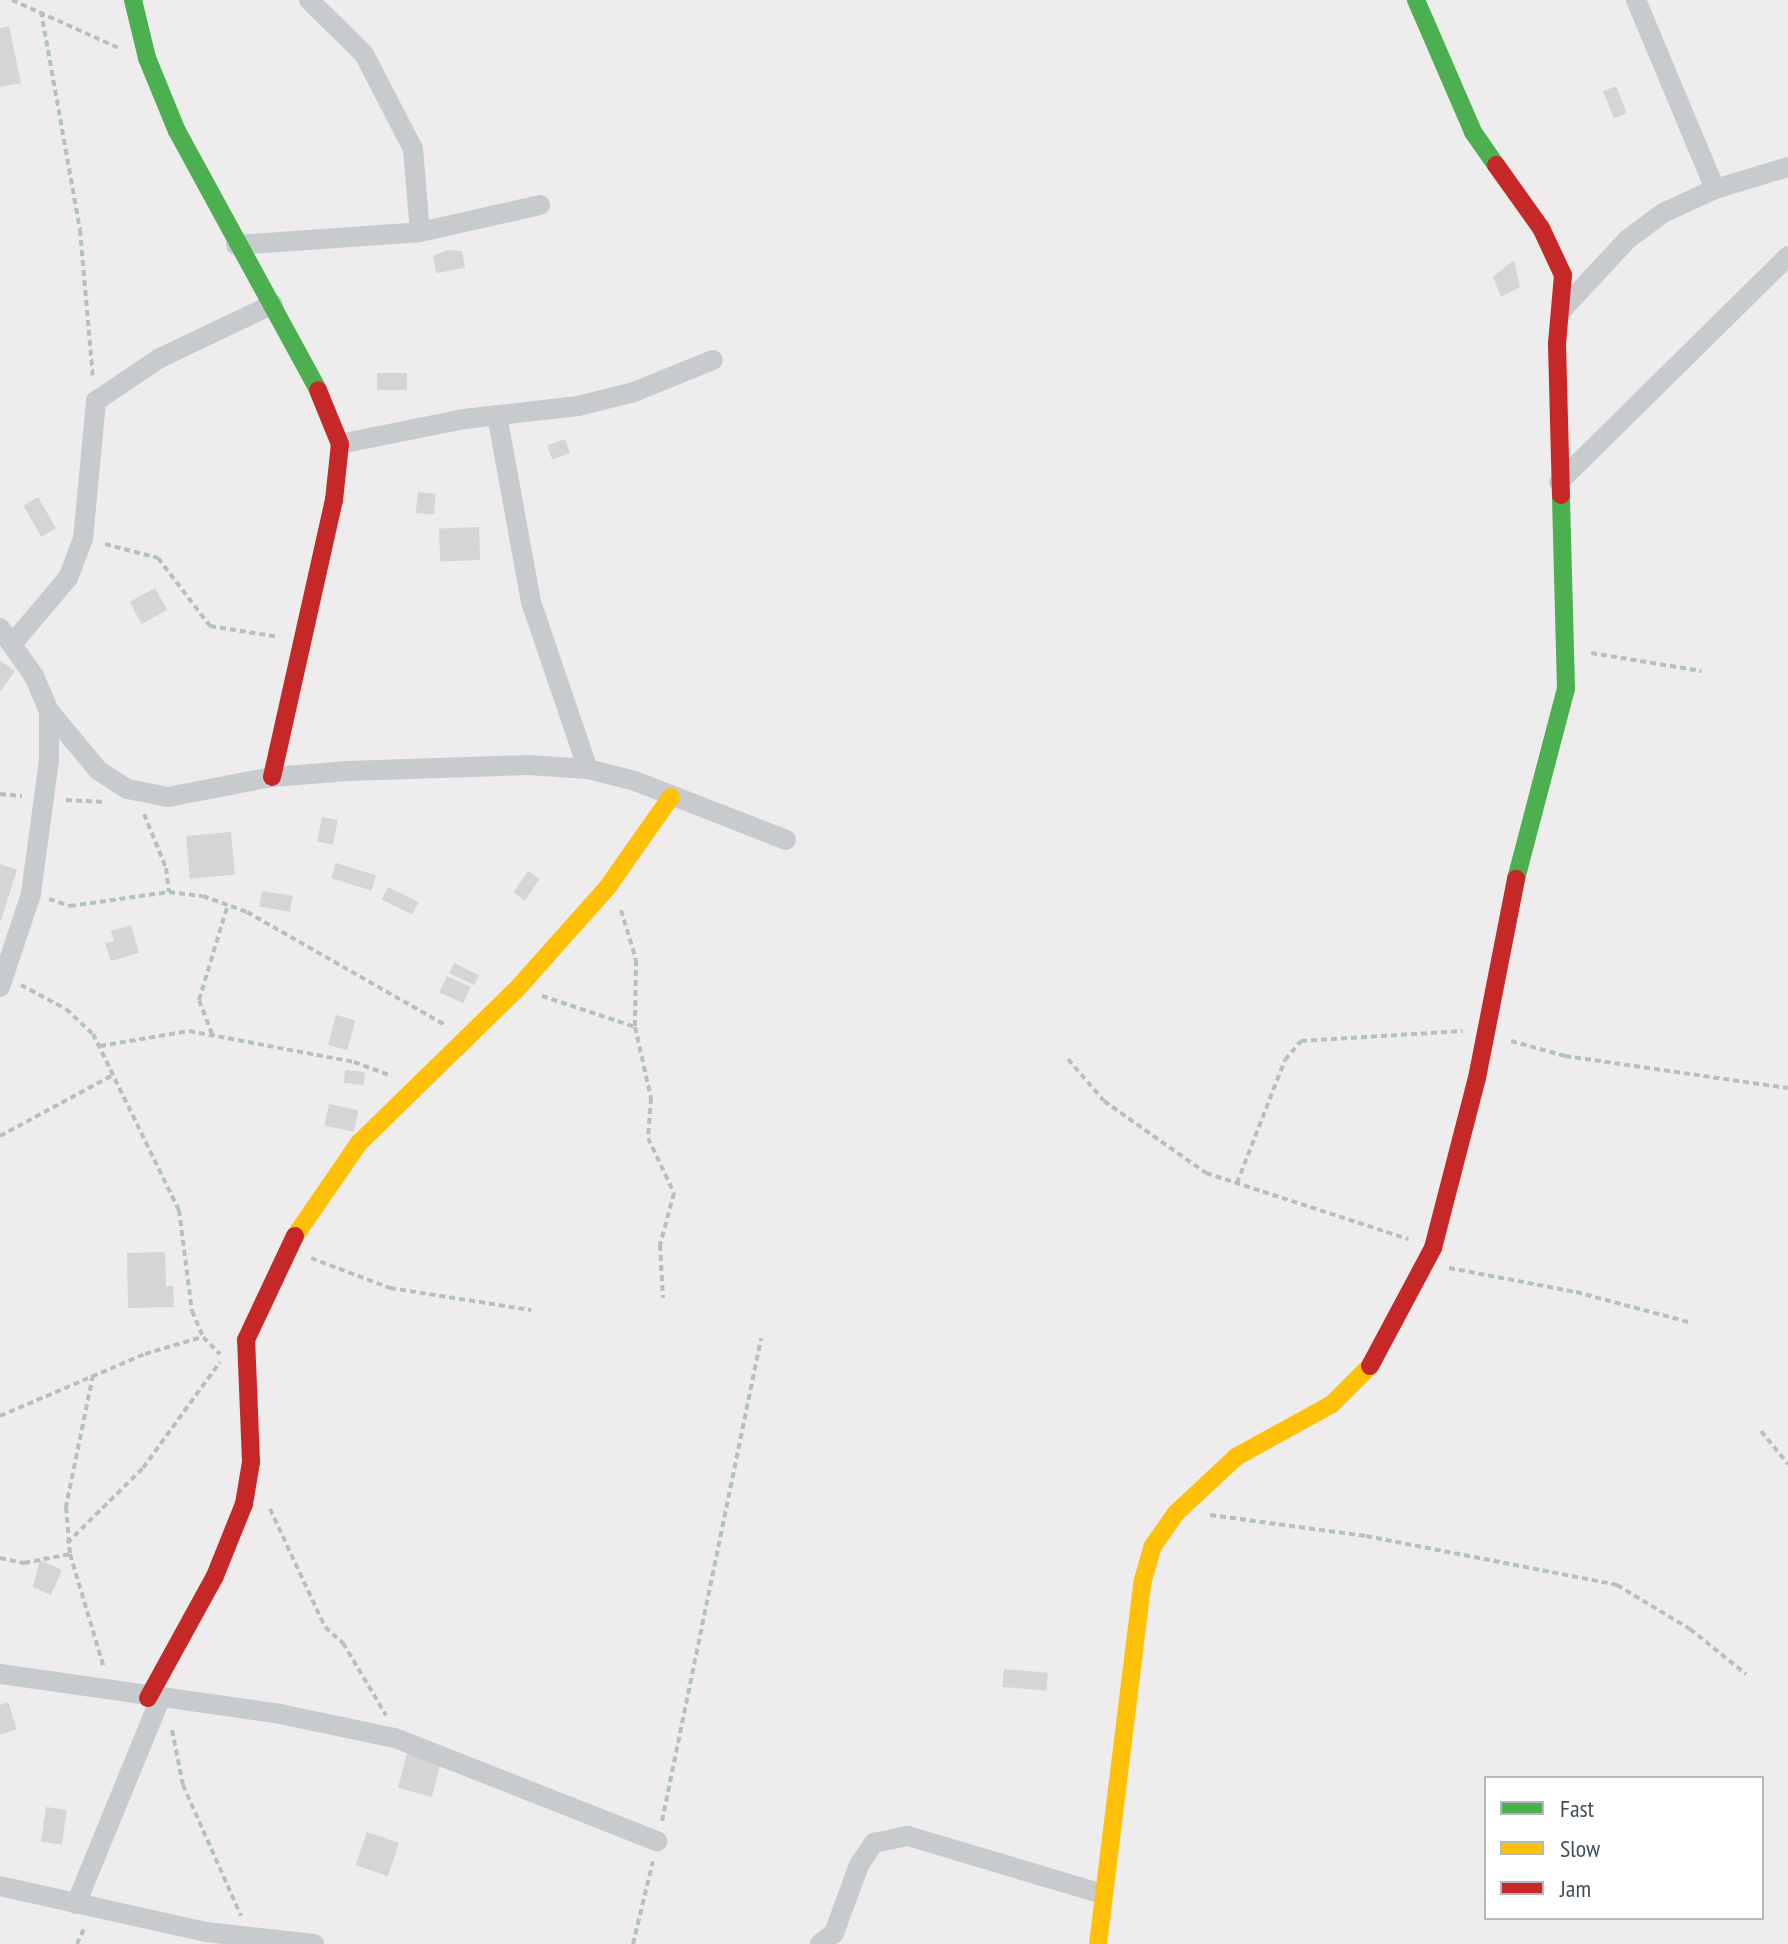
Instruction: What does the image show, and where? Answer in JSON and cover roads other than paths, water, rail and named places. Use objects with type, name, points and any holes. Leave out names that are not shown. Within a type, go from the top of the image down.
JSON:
[{"type":"street","points":[[133,0],[147,58],[236,245],[273,304],[328,405],[340,444],[334,500],[272,777]]},
{"type":"street","points":[[309,0],[364,54],[413,149],[420,232]]},
{"type":"street","points":[[1098,1944],[1143,1580],[1153,1546],[1176,1513],[1236,1457],[1332,1404],[1357,1382],[1381,1353],[1429,1256],[1484,1034],[1518,871],[1554,744],[1569,650],[1559,482],[1557,344],[1563,275],[1555,251],[1473,132],[1416,0]]},
{"type":"street","points":[[1636,0],[1715,189]]},
{"type":"street","points":[[1561,311],[1628,239],[1663,213],[1715,189],[1788,167]]},
{"type":"street","points":[[236,245],[420,232],[540,205]]},
{"type":"street","points":[[1559,482],[1788,256]]},
{"type":"street","points":[[273,304],[160,358],[96,401],[83,539],[68,578],[6,635],[49,711],[98,770],[127,789],[168,797],[198,795],[272,777],[528,765],[588,769],[786,840]]},
{"type":"street","points":[[340,444],[634,392],[713,360]]},
{"type":"street","points":[[497,415],[531,602],[588,769]]},
{"type":"street","points":[[2,982],[31,894],[49,760],[49,711]]},
{"type":"street","points":[[76,1904],[158,1699],[215,1576],[244,1504],[251,1462],[246,1340],[287,1247],[359,1143],[421,1086],[516,990],[607,888],[671,797]]},
{"type":"street","points":[[0,1674],[158,1699],[280,1714],[395,1738],[657,1841]]},
{"type":"street","points":[[820,1944],[834,1933],[859,1865],[874,1843],[908,1836],[1103,1894]]},
{"type":"street","points":[[0,1886],[206,1932],[314,1944]]}]
